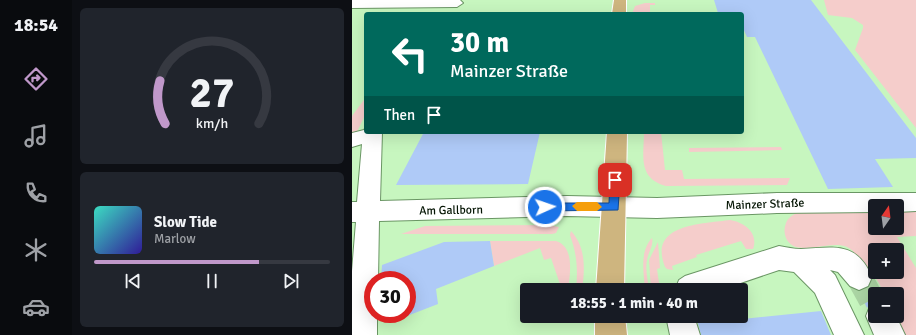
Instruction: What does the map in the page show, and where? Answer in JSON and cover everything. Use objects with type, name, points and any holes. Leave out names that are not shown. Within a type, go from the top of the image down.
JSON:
[{"type":"main road","points":[[619,12],[620,0]]},
{"type":"main road","points":[[610,283],[617,134]]},
{"type":"main road","points":[[610,323],[611,335]]},
{"type":"street","points":[[352,4],[458,6]]},
{"type":"street","points":[[352,140],[369,134]]},
{"type":"street","points":[[362,335],[360,212],[372,134]]},
{"type":"street","name":"Mainzer Straße","points":[[614,207],[657,208],[777,203],[916,202]]},
{"type":"street","name":"Am Gallborn","points":[[360,212],[567,206],[614,207]]},
{"type":"street","points":[[704,283],[779,258],[800,261],[836,258],[843,260],[853,267],[859,277]]},
{"type":"street","points":[[800,261],[825,284],[849,335]]},
{"type":"street","points":[[682,323],[685,335]]},
{"type":"street","points":[[884,323],[890,335]]},
{"type":"shaded area","points":[[824,0],[916,0],[916,128],[855,50],[863,25],[852,18],[828,15]]},
{"type":"shaded area","points":[[645,3],[655,3],[655,5],[650,5],[650,12],[633,12],[635,6]]},
{"type":"shaded area","points":[[364,100],[364,117],[357,132],[352,135],[352,116]]},
{"type":"shaded area","points":[[644,134],[661,134],[665,170],[682,170],[684,179],[790,178],[787,185],[666,186],[650,177],[646,171],[643,157]]},
{"type":"shaded area","points":[[781,147],[782,150],[689,152],[689,148]]},
{"type":"shaded area","points":[[868,210],[868,235],[904,235],[904,210],[916,210],[916,236],[897,237],[901,243],[868,243],[868,268],[863,269],[857,256],[847,247],[832,245],[805,248],[797,247],[791,244],[785,236],[784,230],[787,221],[797,213]]},
{"type":"shaded area","points":[[730,220],[740,223],[749,229],[754,238],[753,249],[746,249],[741,241],[696,255],[697,257],[672,266],[673,270],[665,267],[662,253],[664,242],[670,234],[692,225]]},
{"type":"shaded area","points":[[548,225],[559,227],[556,233],[401,234],[425,226]]},
{"type":"shaded area","points":[[571,231],[576,237],[582,251],[584,266],[583,283],[576,283],[576,262],[570,235]]},
{"type":"shaded area","points":[[652,238],[652,244],[646,264],[648,283],[644,283],[643,263],[645,250]]},
{"type":"shaded area","points":[[490,241],[556,241],[562,244],[569,255],[569,283],[560,283],[551,258],[544,260],[540,248],[494,266]]},
{"type":"shaded area","points":[[658,242],[660,268],[657,269],[659,283],[651,283],[649,260]]},
{"type":"shaded area","points":[[904,248],[916,268],[916,335],[900,335],[894,323],[904,323],[904,287],[881,287],[876,279],[904,279]]},
{"type":"building","points":[[714,0],[811,0],[916,138],[916,158],[875,159],[893,187],[828,189],[755,37],[747,37],[744,30],[744,12],[718,12]]},
{"type":"building","points":[[423,134],[540,134],[528,184],[396,185]]},
{"type":"building","points":[[490,241],[494,266],[436,289],[438,304],[416,313],[416,271],[382,271],[382,265],[444,242]]},
{"type":"building","points":[[868,287],[867,308],[859,291]]},
{"type":"building","points":[[821,311],[831,335],[701,335],[698,323],[748,323],[748,318]]},
{"type":"tunnel","points":[[859,277],[868,293]]},
{"type":"slow traffic","points":[[577,206],[597,207]]},
{"type":"route","points":[[545,207],[614,207],[615,180]]}]
